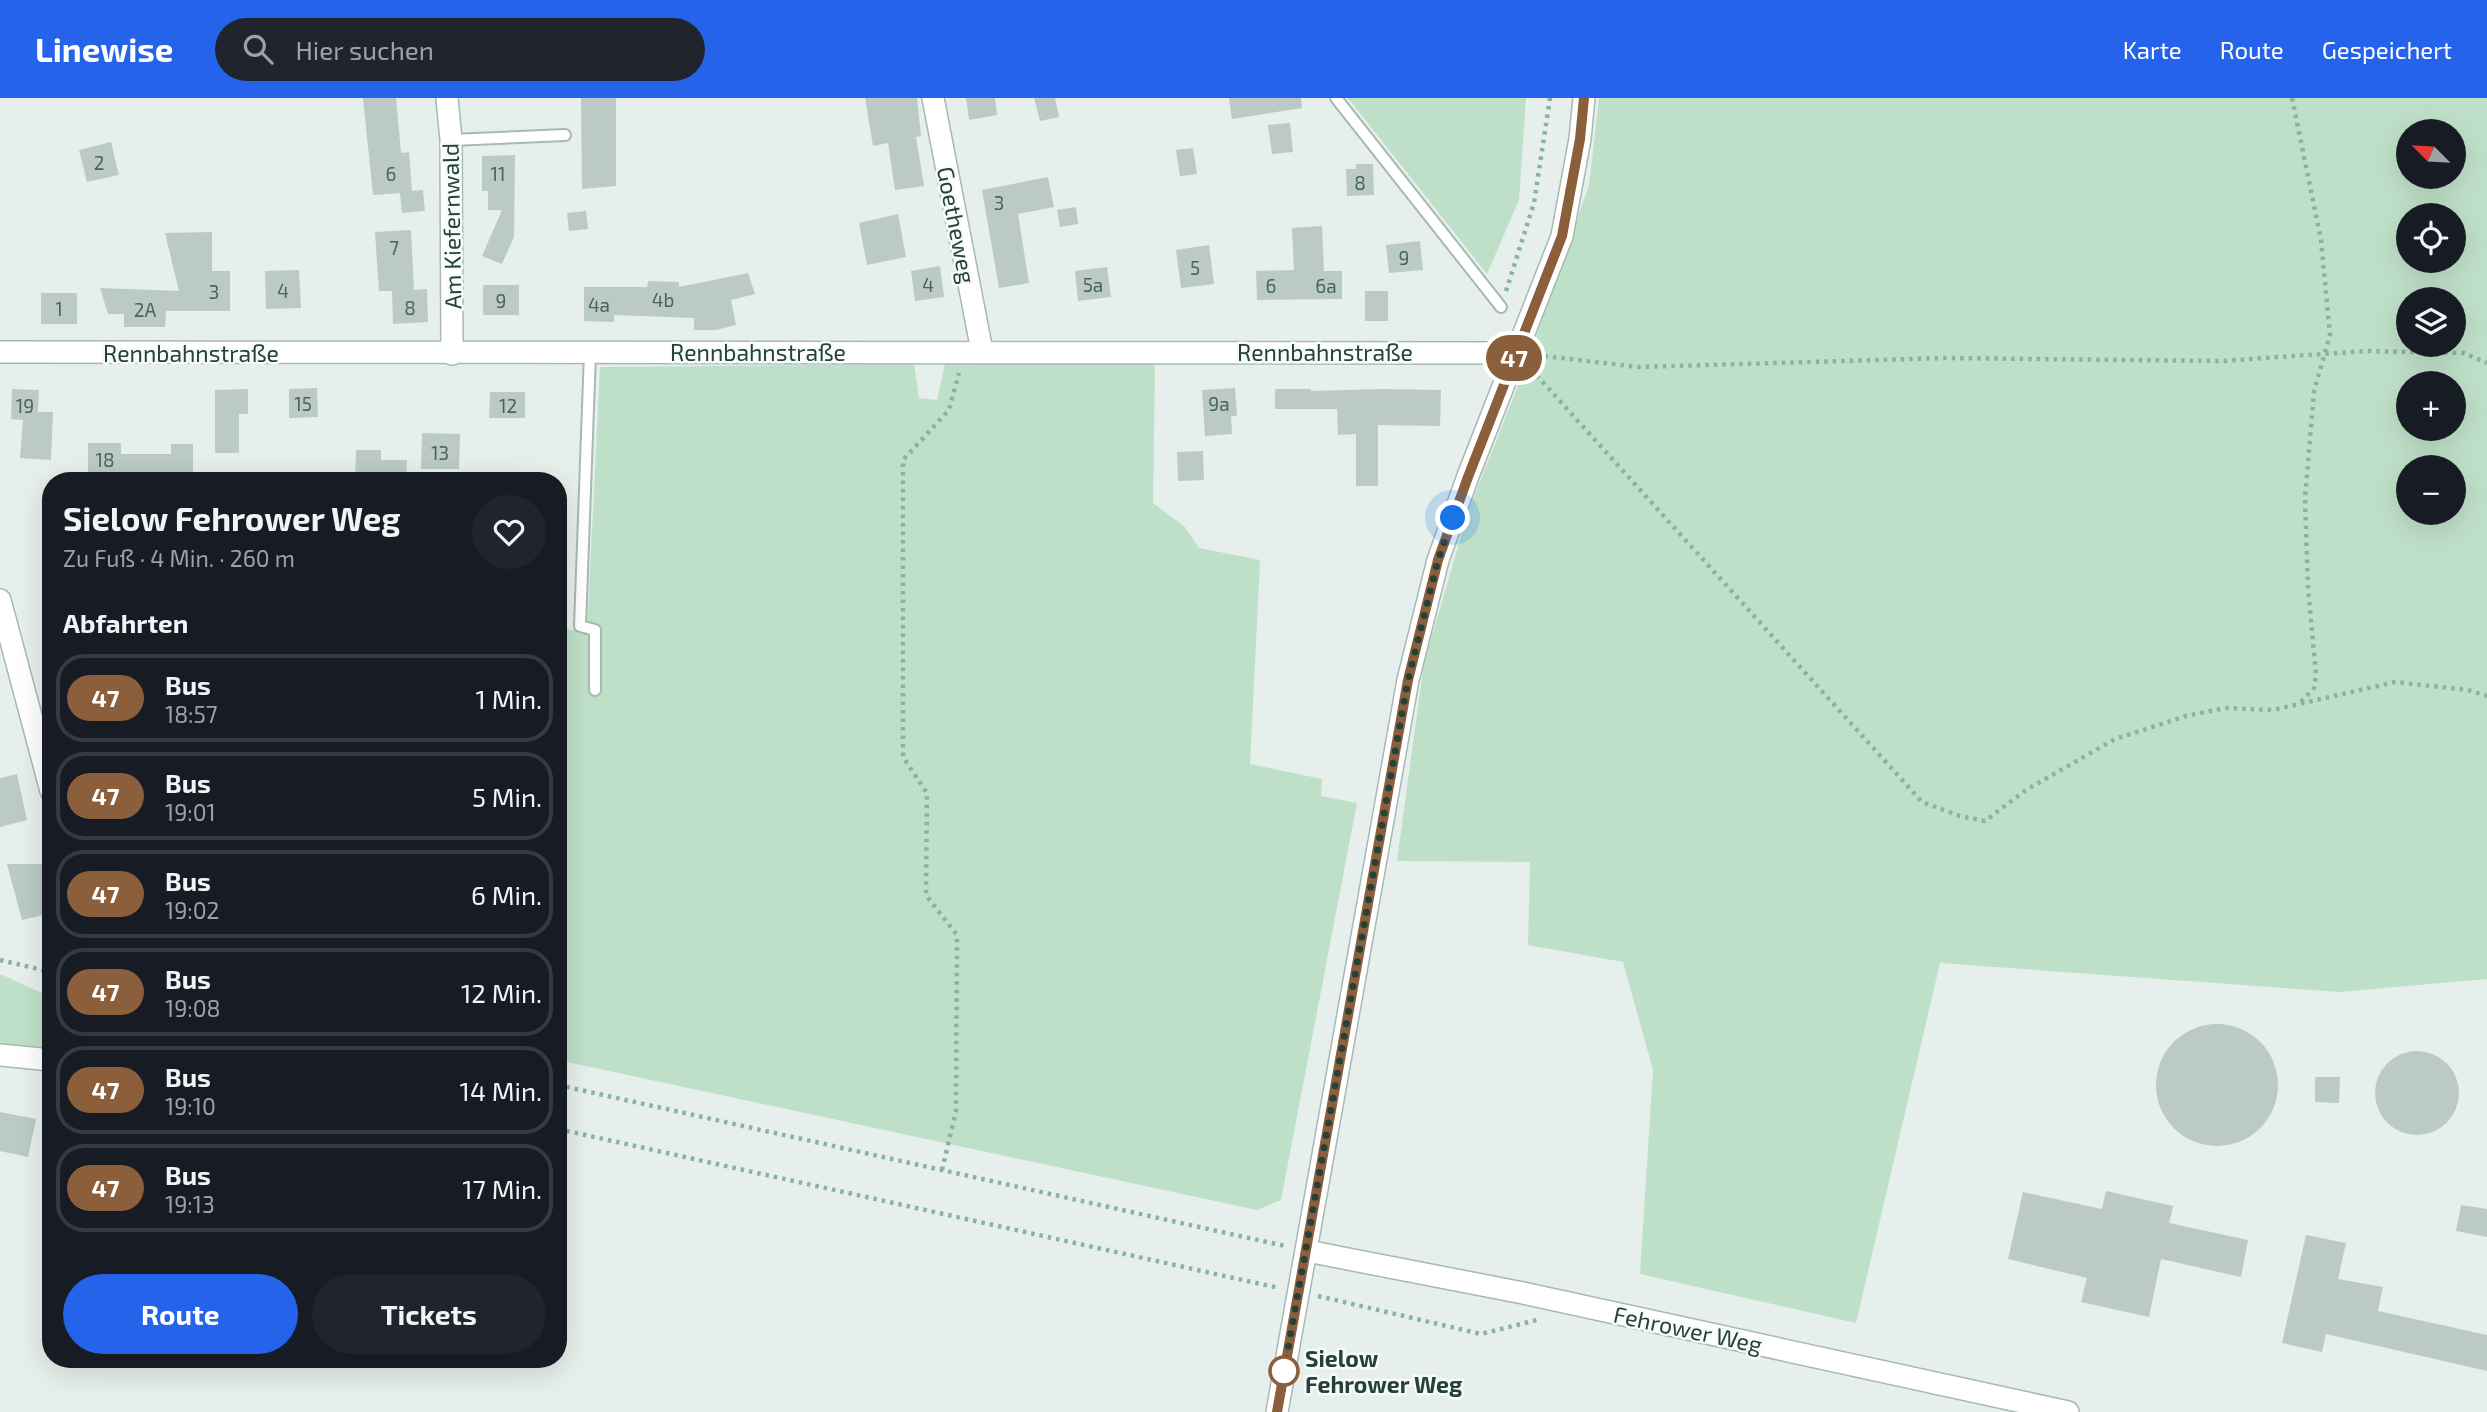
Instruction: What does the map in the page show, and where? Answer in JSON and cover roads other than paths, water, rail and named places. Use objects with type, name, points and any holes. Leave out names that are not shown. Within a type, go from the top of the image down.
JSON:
[{"type":"street","name":"Am Kiefernwald","points":[[447,98],[451,140],[452,354]]},
{"type":"street","name":"Goetheweg","points":[[933,98],[973,351]]},
{"type":"street","points":[[1277,1412],[1408,680],[1438,560],[1562,236],[1580,139],[1584,98]]},
{"type":"street","name":"Rennbahnstraße","points":[[0,352],[1516,353]]},
{"type":"street","points":[[0,600],[42,757]]},
{"type":"street","points":[[0,1055],[42,1059]]},
{"type":"street","name":"Fehrower Weg","points":[[1307,1251],[1523,1293],[2068,1412]]},
{"type":"lane","points":[[1336,98],[1501,307]]},
{"type":"lane","points":[[451,140],[565,135]]},
{"type":"lane","points":[[590,353],[580,626],[595,630],[595,690]]},
{"type":"place","name":"Sielow Fehrower Weg","points":[[1284,1371]]}]
